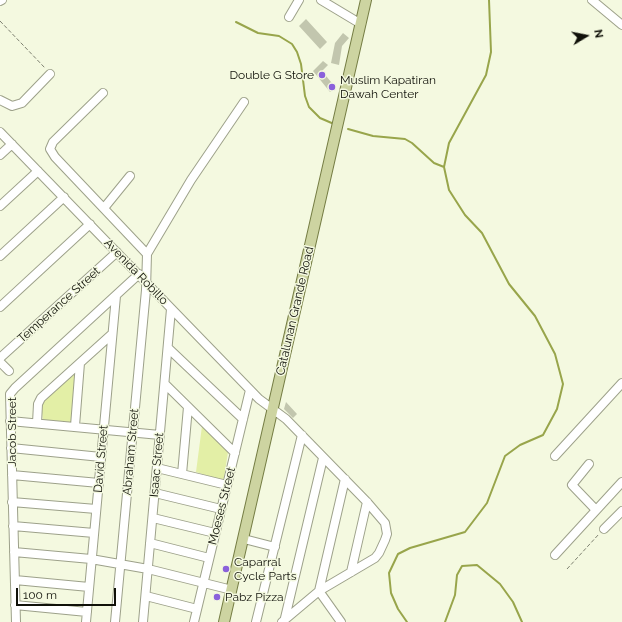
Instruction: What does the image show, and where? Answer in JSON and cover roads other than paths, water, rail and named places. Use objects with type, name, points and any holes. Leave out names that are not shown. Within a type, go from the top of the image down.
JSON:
[{"type":"main road","name":"Catalunan Grande Road","points":[[224,622],[366,0]]},
{"type":"street","points":[[288,17],[299,0]]},
{"type":"street","points":[[321,0],[360,24]]},
{"type":"street","points":[[592,0],[622,25]]},
{"type":"street","points":[[0,100],[12,106],[22,103],[50,74]]},
{"type":"street","points":[[103,93],[53,142],[50,149],[55,157],[147,254],[191,180],[244,102]]},
{"type":"street","name":"Avenida Robillo","points":[[0,132],[250,390],[302,435],[367,502],[385,523],[387,534],[379,553],[375,558],[319,591],[283,620]]},
{"type":"street","points":[[0,155],[12,144]]},
{"type":"street","points":[[0,206],[38,171]]},
{"type":"street","points":[[104,208],[130,176]]},
{"type":"street","points":[[0,256],[64,197]]},
{"type":"street","points":[[0,307],[90,224]]},
{"type":"street","name":"Temperance Street","points":[[0,358],[117,252]]},
{"type":"street","name":"Abraham Street","points":[[115,622],[133,432],[147,254]]},
{"type":"street","name":"Jacob Street","points":[[16,622],[10,398],[15,388],[139,274]]},
{"type":"street","name":"David Street","points":[[86,622],[116,296]]},
{"type":"street","name":"Isaac Street","points":[[143,622],[171,309]]},
{"type":"street","points":[[37,423],[38,404],[41,398],[112,334]]},
{"type":"street","points":[[168,348],[243,419]]},
{"type":"street","points":[[0,362],[9,371]]},
{"type":"street","points":[[75,426],[80,363]]},
{"type":"street","points":[[555,456],[622,383]]},
{"type":"street","points":[[165,384],[235,452]]},
{"type":"street","name":"Moeses Street","points":[[194,622],[250,390]]},
{"type":"street","points":[[182,474],[188,407]]},
{"type":"street","points":[[10,421],[160,435]]},
{"type":"street","points":[[256,622],[302,435]]},
{"type":"street","points":[[11,448],[101,457]]},
{"type":"street","points":[[283,620],[323,458]]},
{"type":"street","points":[[589,464],[572,485],[596,510]]},
{"type":"street","points":[[157,468],[227,485]]},
{"type":"street","points":[[12,475],[99,483]]},
{"type":"street","points":[[341,622],[319,591],[345,479]]},
{"type":"street","points":[[555,555],[622,482]]},
{"type":"street","points":[[155,493],[221,509]]},
{"type":"street","points":[[12,502],[96,509]]},
{"type":"street","points":[[351,572],[367,502]]},
{"type":"street","points":[[604,529],[622,511]]},
{"type":"street","points":[[153,518],[215,534]]},
{"type":"street","points":[[13,526],[94,533]]},
{"type":"street","points":[[244,539],[274,547]]},
{"type":"street","points":[[150,543],[209,558]]},
{"type":"street","points":[[14,552],[92,559],[148,569],[232,590]]},
{"type":"street","points":[[15,580],[89,587]]},
{"type":"street","points":[[146,596],[197,609]]},
{"type":"street","points":[[15,605],[87,612]]},
{"type":"waterway","points":[[407,622],[398,609],[391,593],[389,573],[398,554],[410,548],[465,532],[487,503],[505,456],[520,445],[543,435],[557,409],[563,384],[555,354],[535,316],[509,284],[482,233],[465,215],[449,190],[444,167],[449,143],[486,75],[491,52],[489,0]]},
{"type":"waterway","points":[[236,22],[258,33],[279,36],[292,44],[297,52],[301,64],[305,96],[309,107],[320,118],[334,124]]},
{"type":"waterway","points":[[348,129],[373,136],[405,139],[412,143],[434,163],[444,167]]},
{"type":"waterway","points":[[445,622],[455,595],[457,575],[462,566],[477,565],[500,584],[513,602],[522,622]]},
{"type":"place","name":"Double G Store","points":[[322,75]]},
{"type":"place","name":"Muslim Kapatiran Dawah Center","points":[[332,87]]},
{"type":"place","name":"Caparral Cycle Parts","points":[[226,569]]},
{"type":"place","name":"Pabz Pizza","points":[[217,597]]}]
